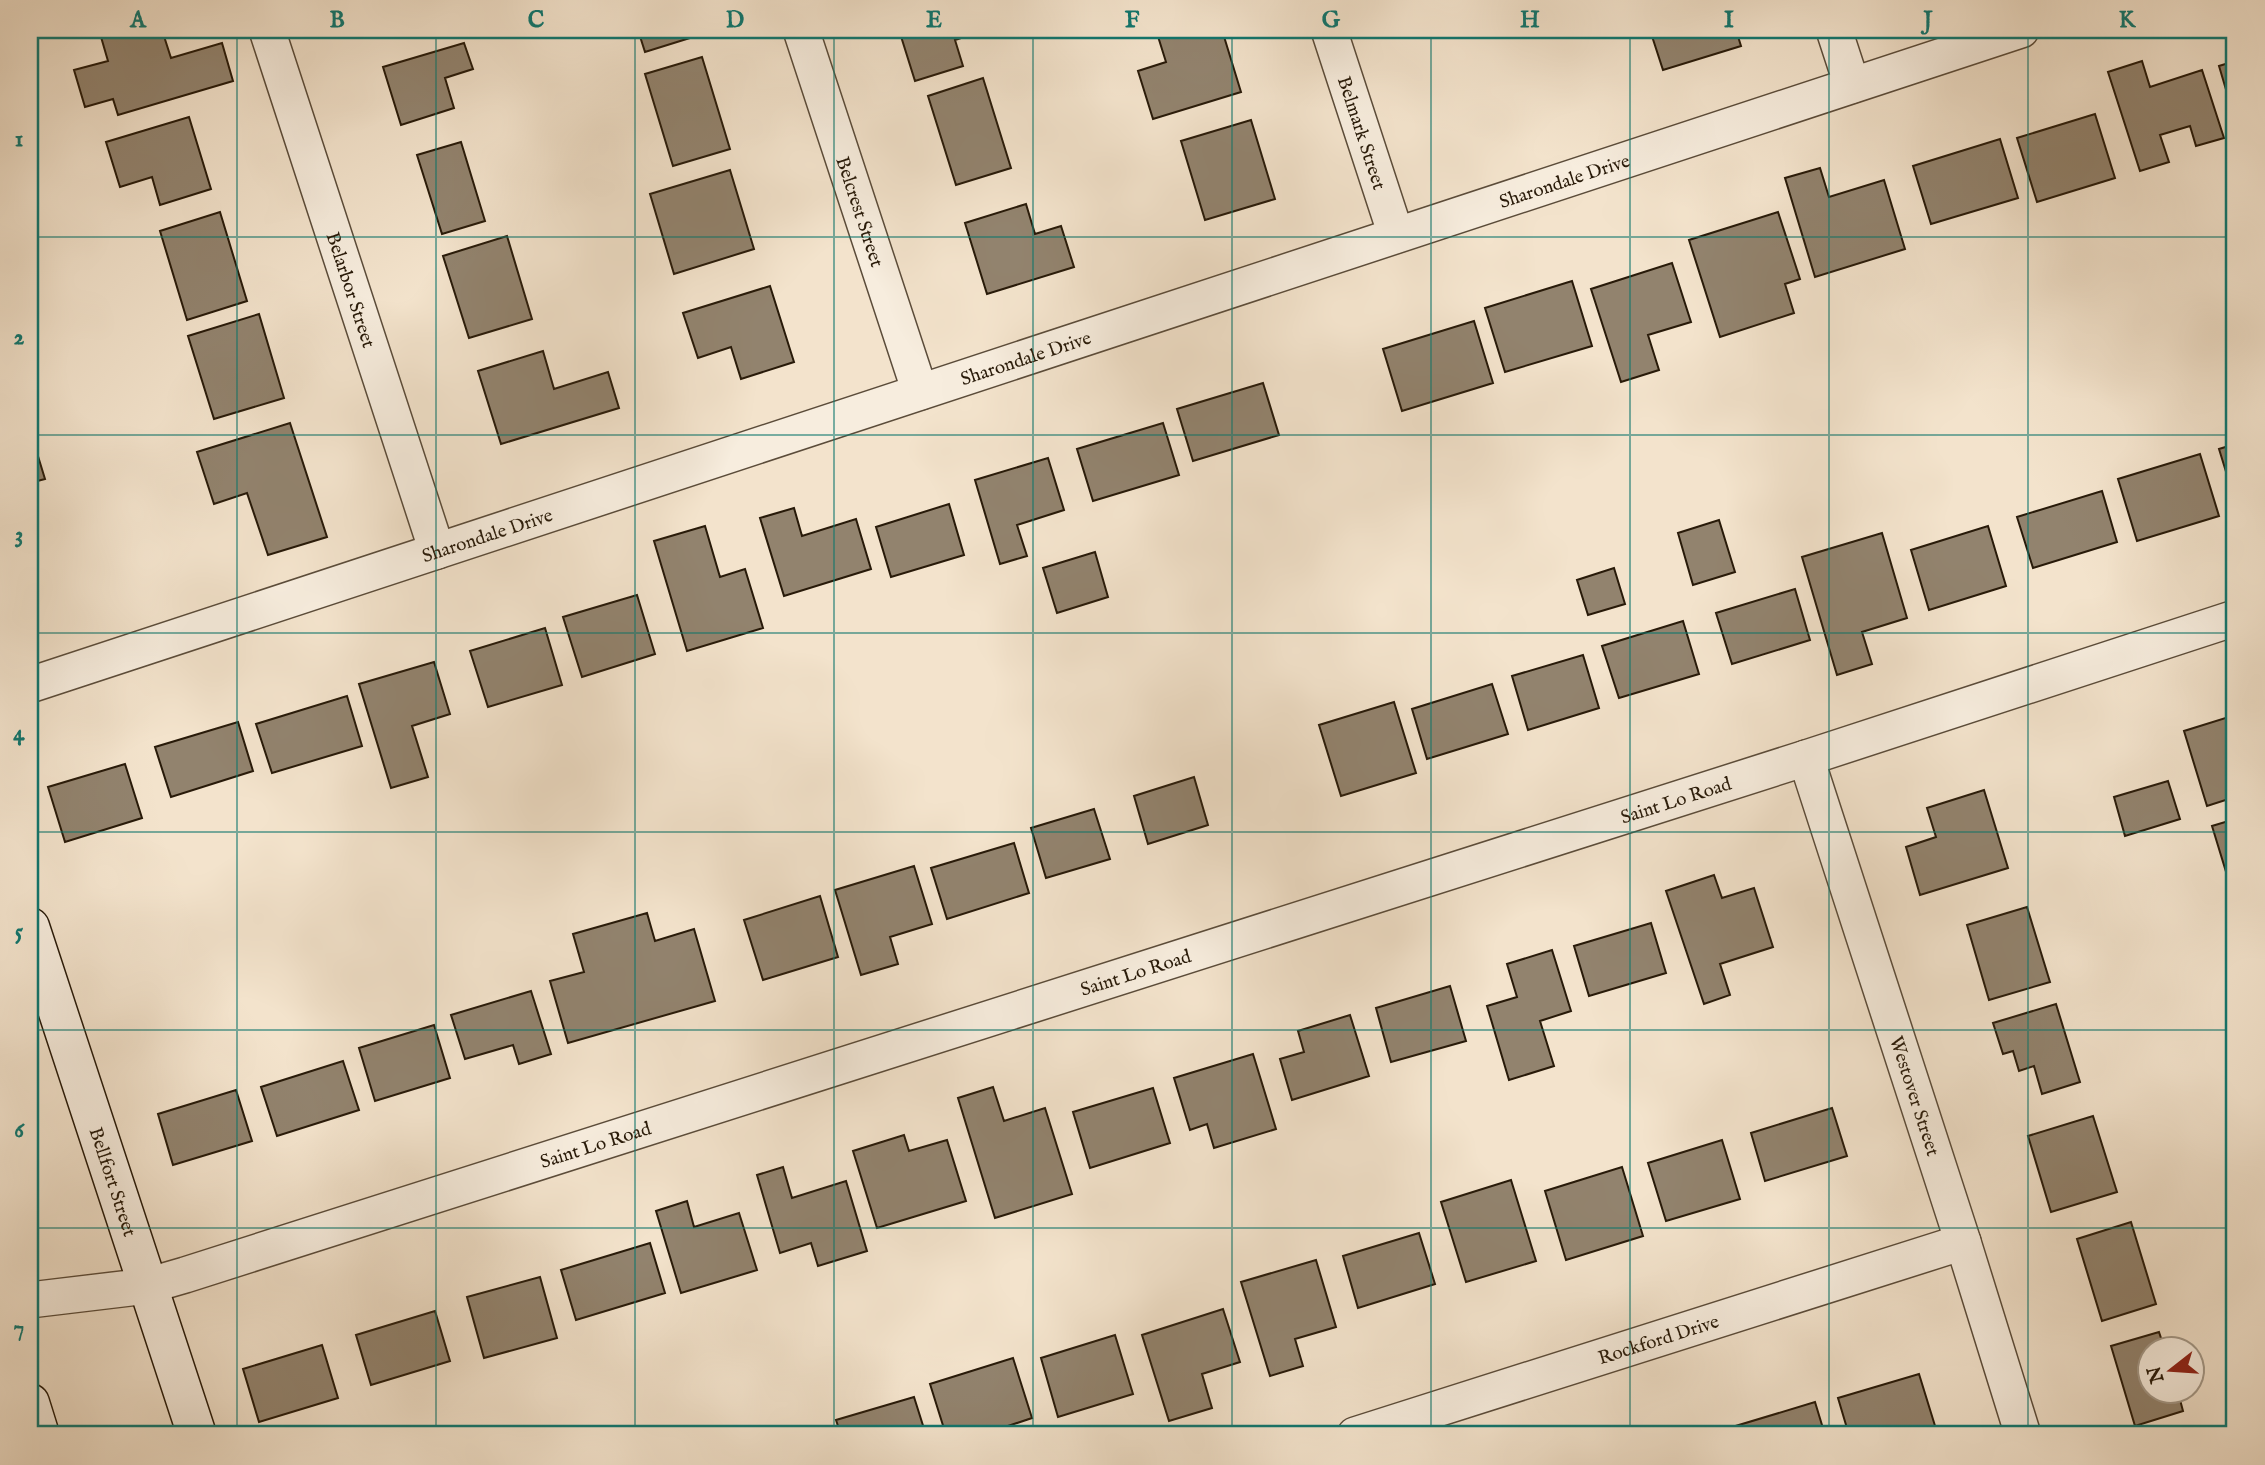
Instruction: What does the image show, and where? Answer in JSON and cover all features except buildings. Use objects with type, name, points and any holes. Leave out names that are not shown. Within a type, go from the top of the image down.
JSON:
[{"type":"main road","name":"Bellfort Street","points":[[30,928],[197,1435]]},
{"type":"main road","points":[[30,1403],[40,1435]]},
{"type":"street","name":"Belarbor Street","points":[[267,30],[437,551]]},
{"type":"street","name":"Belcrest Street","points":[[801,30],[920,392]]},
{"type":"street","name":"Belmark Street","points":[[1329,30],[1396,235]]},
{"type":"street","points":[[1834,30],[1852,85]]},
{"type":"street","name":"Sharondale Drive","points":[[30,685],[2021,30]]},
{"type":"street","name":"Saint Lo Road","points":[[30,1300],[147,1286],[1806,758],[2235,618]]},
{"type":"street","name":"Westover Street","points":[[1806,758],[2023,1435]]},
{"type":"street","name":"Rockford Drive","points":[[1355,1435],[1963,1242]]}]
